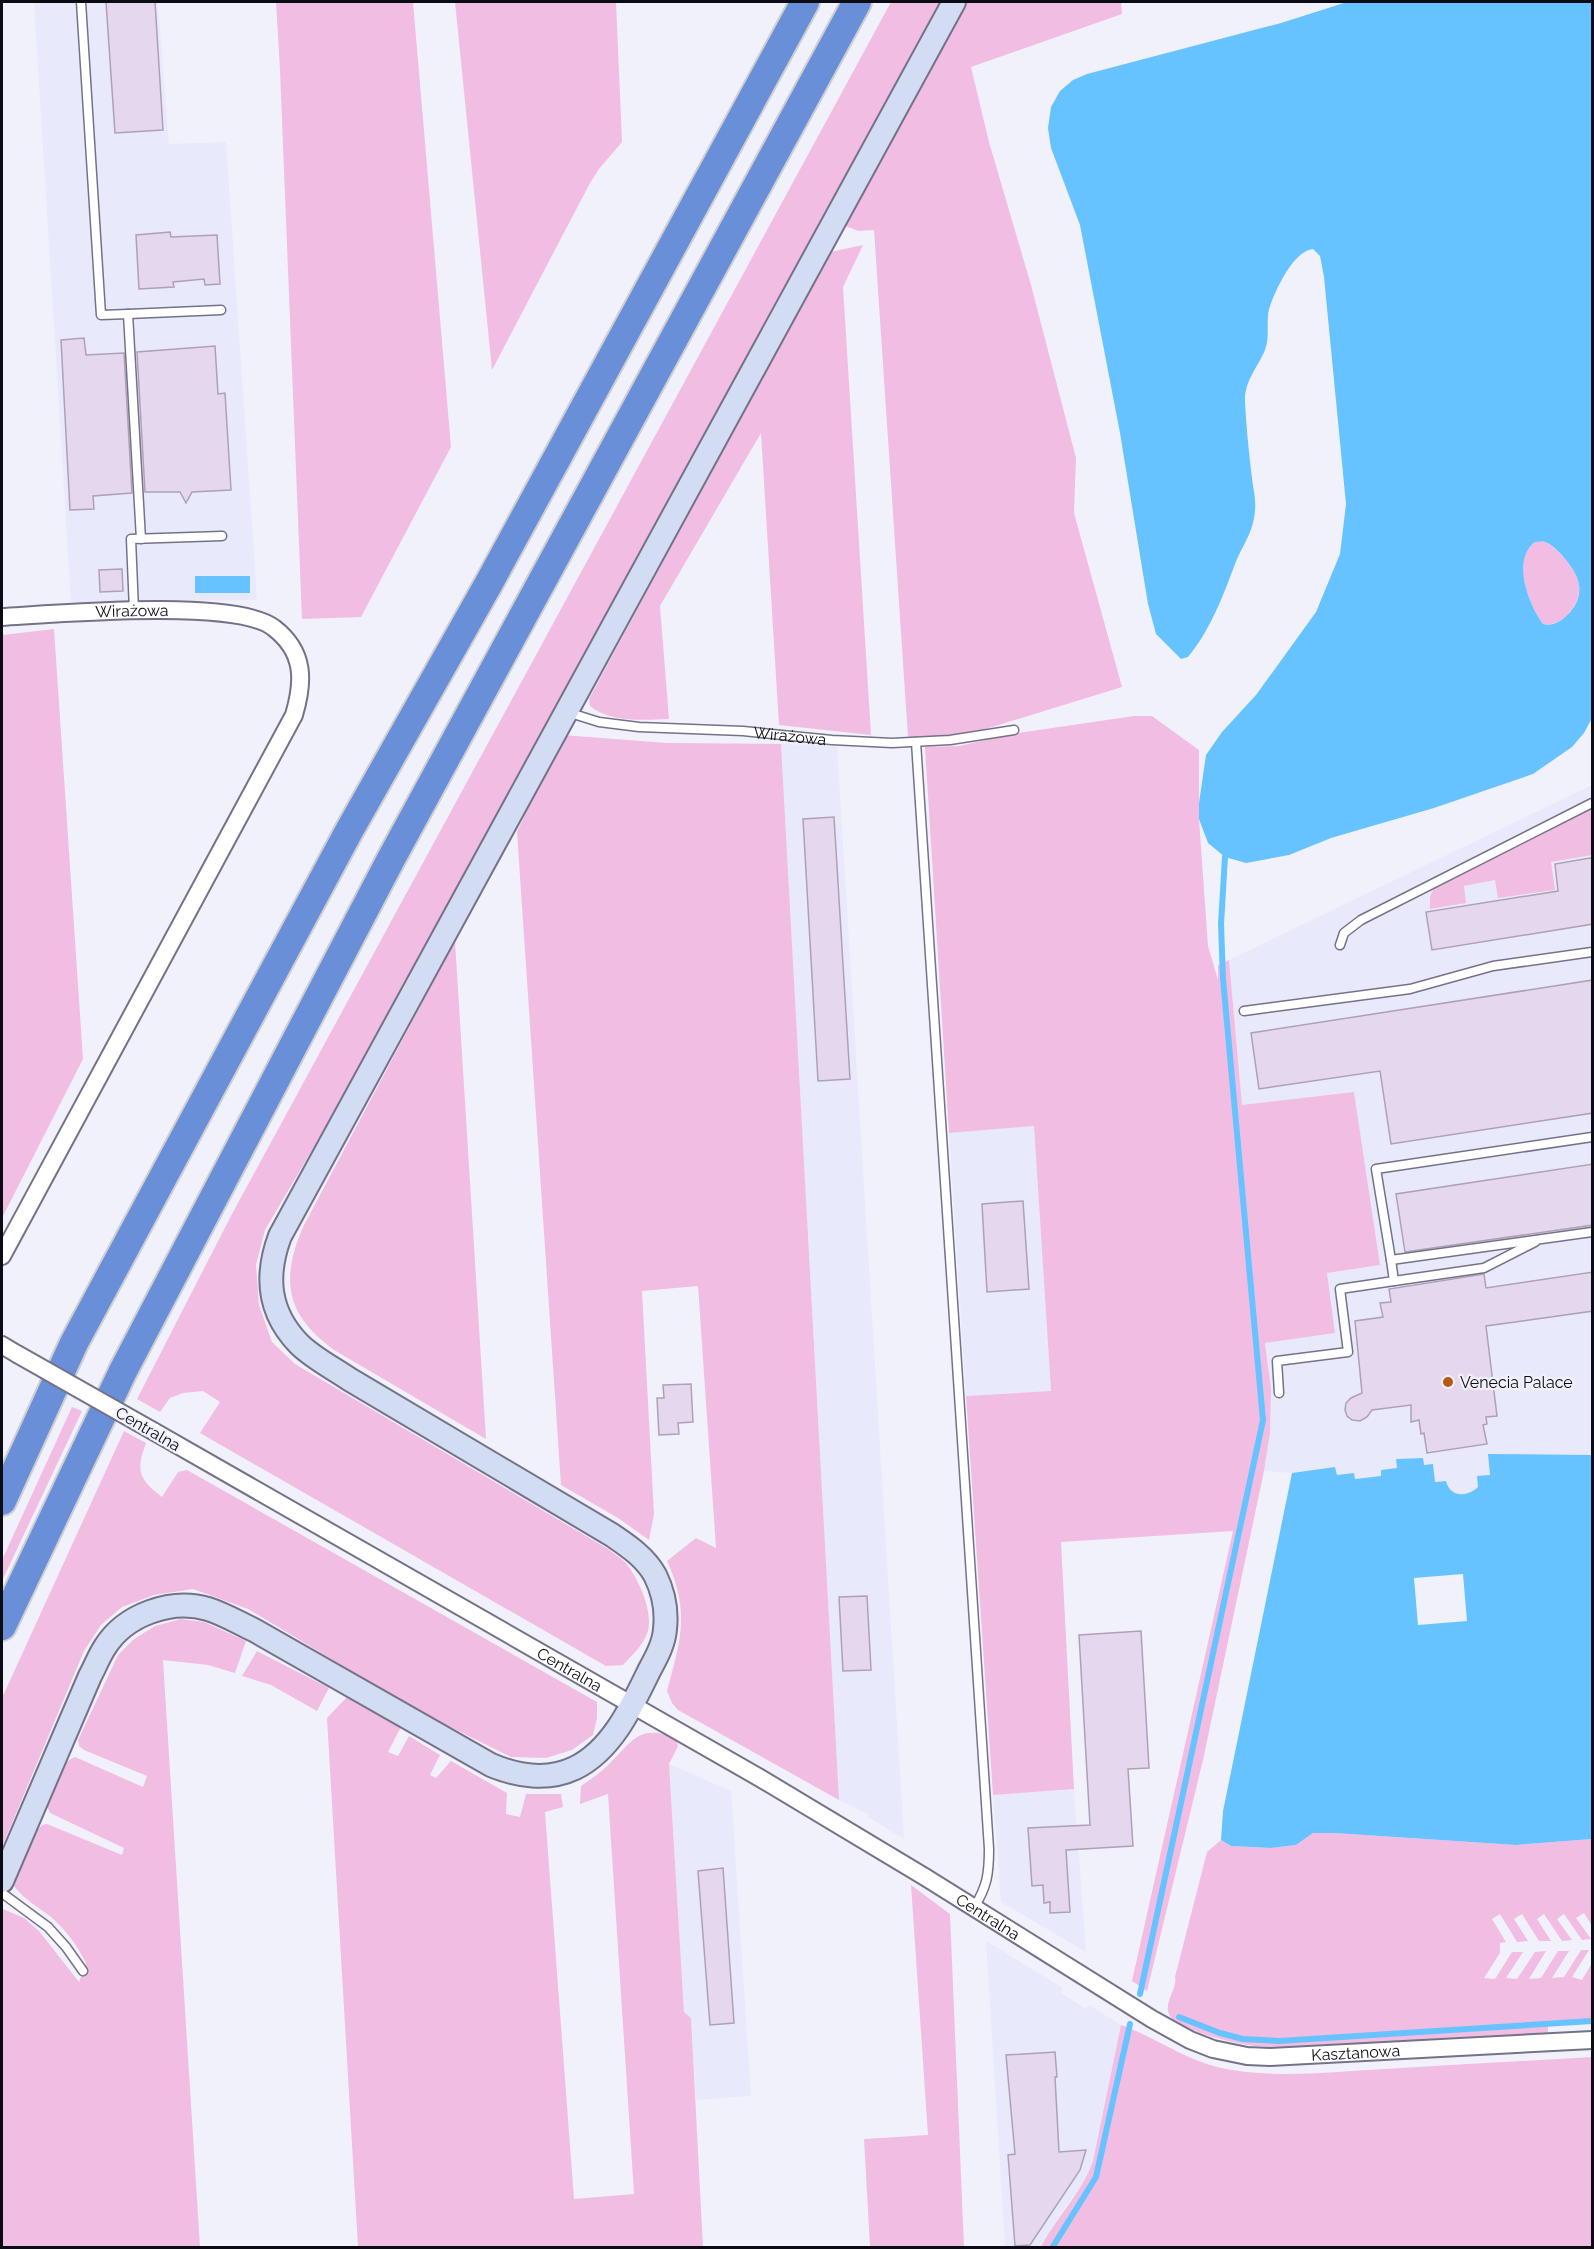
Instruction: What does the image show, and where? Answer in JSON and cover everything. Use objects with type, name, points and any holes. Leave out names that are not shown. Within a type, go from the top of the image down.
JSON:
[{"type":"highway","points":[[2,1502],[74,1343],[349,831],[489,583],[805,2]]},
{"type":"highway","points":[[2,1626],[123,1371],[391,859],[857,2]]},
{"type":"street","points":[[2,1881],[105,1646],[117,1633],[144,1614],[189,1605],[219,1613],[254,1630],[491,1765],[511,1774],[553,1775],[574,1768],[598,1751],[633,1704],[656,1657],[665,1630],[665,1609],[659,1586],[640,1556],[612,1535],[308,1352],[299,1344],[279,1317],[270,1272],[280,1236],[954,2]]},
{"type":"street","name":"Wirażowa","points":[[2,617],[134,611],[241,615],[273,627],[285,638],[298,658],[301,678],[300,696],[294,715],[2,1256]]},
{"type":"street","name":"Centralna","points":[[2,1345],[770,1784],[1131,2007]]},
{"type":"street","name":"Kasztanowa","points":[[1131,2007],[1198,2044],[1232,2054],[1254,2057],[1593,2040]]},
{"type":"lane","points":[[81,2],[101,315],[221,310]]},
{"type":"lane","points":[[128,314],[141,539]]},
{"type":"lane","points":[[134,611],[131,539],[222,536]]},
{"type":"lane","name":"Wirażowa","points":[[566,712],[599,722],[639,727],[743,731],[832,740],[916,742],[950,740],[1014,730]]},
{"type":"lane","points":[[916,742],[989,1849],[989,1873],[985,1889],[974,1908]]},
{"type":"lane","points":[[1340,945],[1344,933],[1361,920],[1593,803]]},
{"type":"lane","points":[[1244,1011],[1410,989],[1493,966],[1593,952]]},
{"type":"lane","points":[[1394,1281],[1376,1169],[1593,1137]]},
{"type":"lane","points":[[1391,1260],[1593,1232]]},
{"type":"lane","points":[[1279,1393],[1277,1361],[1348,1352],[1340,1289],[1484,1268],[1541,1239]]},
{"type":"lane","points":[[2,1893],[48,1927],[83,1971]]},
{"type":"shaded area","points":[[34,2],[158,2],[169,144],[226,142],[257,600],[71,602]]},
{"type":"shaded area","points":[[276,2],[413,2],[451,447],[361,617],[302,619]]},
{"type":"shaded area","points":[[455,2],[616,2],[622,142],[590,183],[492,370]]},
{"type":"shaded area","points":[[891,2],[941,2],[325,1128],[265,1230],[256,1265],[259,1305],[272,1342],[295,1364],[608,1549],[626,1563],[645,1598],[649,1628],[636,1652],[623,1665],[606,1666],[200,1433],[220,1402],[203,1391],[183,1393],[170,1398],[160,1412],[137,1399],[232,1214]]},
{"type":"shaded area","points":[[967,2],[1121,2],[1122,14],[971,67],[989,142],[1031,285],[1076,458],[1074,513],[1122,687],[963,736],[908,737],[874,230],[859,231],[845,226]]},
{"type":"shaded area","points":[[863,245],[843,287],[871,735],[779,725],[761,433],[660,606],[669,719],[618,718],[598,711],[590,706],[589,699],[830,252]]},
{"type":"shaded area","points":[[1535,542],[1545,542],[1561,554],[1571,567],[1579,585],[1574,607],[1564,618],[1550,624],[1543,624],[1538,616],[1532,606],[1525,583],[1524,560],[1528,550]]},
{"type":"shaded area","points":[[54,629],[83,1059],[2,1218],[2,635]]},
{"type":"shaded area","points":[[1134,716],[1152,716],[1199,750],[1199,819],[1208,946],[1218,980],[1218,965],[1229,960],[1242,1105],[1354,1092],[1380,1265],[1327,1273],[1335,1333],[1265,1343],[1271,1389],[1270,1433],[1264,1471],[1203,1760],[1147,1991],[1132,1981],[1233,1531],[1061,1542],[1074,1789],[993,1795],[966,1396],[1051,1391],[1034,1126],[949,1133],[925,747],[959,746],[1018,733]]},
{"type":"shaded area","points":[[562,735],[667,743],[781,744],[839,1800],[678,1710],[667,1691],[679,1640],[681,1611],[679,1596],[667,1561],[696,1538],[716,1548],[698,1286],[642,1291],[654,1514],[649,1540],[618,1518],[561,1485],[517,832]]},
{"type":"shaded area","points":[[781,744],[837,746],[904,1839],[868,1817],[868,1814],[839,1800]]},
{"type":"shaded area","points":[[1592,785],[1592,1455],[1489,1454],[1490,1476],[1471,1493],[1462,1495],[1447,1488],[1446,1481],[1435,1482],[1423,1465],[1423,1458],[1396,1459],[1398,1468],[1381,1471],[1382,1476],[1355,1479],[1337,1475],[1335,1467],[1292,1473],[1264,1471],[1270,1433],[1271,1389],[1265,1342],[1335,1333],[1327,1273],[1380,1265],[1354,1092],[1242,1106],[1229,960]]},
{"type":"shaded area","points":[[1592,809],[1592,855],[1551,862],[1555,890],[1498,898],[1495,880],[1464,886],[1466,903],[1430,909],[1430,897],[1434,887]]},
{"type":"shaded area","points":[[455,941],[486,1439],[334,1350],[318,1337],[297,1310],[290,1280],[291,1264],[303,1227]]},
{"type":"shaded area","points":[[1034,1126],[1051,1391],[966,1396],[949,1133]]},
{"type":"shaded area","points":[[72,1407],[82,1411],[2,1581],[2,1560]]},
{"type":"shaded area","points":[[124,1431],[146,1443],[141,1460],[141,1473],[148,1485],[162,1497],[178,1472],[187,1470],[597,1702],[597,1718],[593,1735],[572,1750],[546,1758],[511,1757],[418,1711],[248,1609],[193,1589],[154,1595],[122,1607],[101,1625],[84,1651],[2,1847],[2,1698]]},
{"type":"shaded area","points":[[181,1619],[204,1622],[246,1641],[235,1673],[208,1665],[163,1660],[200,2247],[2,2247],[2,1911],[3,1909],[24,1918],[39,1931],[79,1982],[86,1963],[75,1944],[51,1917],[14,1886],[37,1831],[42,1825],[47,1824],[122,1855],[124,1848],[50,1813],[47,1806],[60,1771],[69,1760],[75,1757],[143,1787],[147,1776],[84,1750],[79,1746],[78,1740],[118,1655],[134,1639],[155,1626]]},
{"type":"shaded area","points":[[257,1651],[329,1688],[317,1711],[271,1685],[242,1676]]},
{"type":"shaded area","points":[[347,1697],[401,1727],[388,1752],[398,1756],[409,1736],[440,1755],[430,1775],[436,1778],[451,1761],[507,1793],[506,1814],[520,1817],[526,1794],[561,1794],[563,1807],[545,1812],[574,2199],[634,2194],[608,1794],[580,1804],[581,1786],[604,1769],[639,1736],[654,1733],[676,1739],[678,1746],[669,1764],[684,2012],[691,2018],[703,2247],[358,2247],[327,1718]]},
{"type":"shaded area","points":[[669,1764],[731,1791],[751,2096],[696,2100],[691,2018],[684,2012]]},
{"type":"shaded area","points":[[1074,1789],[1086,1952],[1001,1902],[993,1795]]},
{"type":"shaded area","points":[[1313,1833],[1516,1845],[1592,1839],[1592,1926],[1584,1913],[1576,1918],[1591,1939],[1582,1940],[1564,1914],[1557,1919],[1572,1940],[1562,1941],[1544,1914],[1537,1919],[1551,1941],[1539,1941],[1522,1914],[1514,1919],[1528,1941],[1517,1942],[1500,1914],[1492,1919],[1506,1942],[1500,1943],[1500,1953],[1484,1978],[1495,1979],[1512,1952],[1523,1952],[1506,1978],[1517,1979],[1535,1952],[1546,1951],[1529,1979],[1541,1978],[1558,1951],[1569,1951],[1552,1978],[1564,1977],[1581,1950],[1589,1950],[1572,1977],[1582,1980],[1592,1963],[1592,2022],[1548,2026],[1548,2033],[1284,2047],[1255,2046],[1223,2040],[1197,2032],[1176,2022],[1170,2016],[1168,2006],[1207,1852],[1221,1840],[1231,1846],[1271,1848],[1296,1845]]},
{"type":"shaded area","points":[[911,1885],[950,1914],[964,2247],[870,2247],[864,2139],[928,2135]]},
{"type":"shaded area","points":[[986,1941],[1063,1988],[1061,1993],[1086,2009],[1089,2005],[1121,2025],[1093,2161],[1087,2178],[1060,2214],[1041,2247],[1005,2247]]},
{"type":"shaded area","points":[[1121,2025],[1208,2064],[1261,2073],[1323,2073],[1592,2057],[1592,2247],[1041,2247],[1076,2194],[1093,2161]]},
{"type":"water","points":[[1347,2],[1592,2],[1592,718],[1584,733],[1572,747],[1533,774],[1434,808],[1331,838],[1289,855],[1246,863],[1225,857],[1208,843],[1199,819],[1206,755],[1222,732],[1256,695],[1316,612],[1340,554],[1346,504],[1320,256],[1313,249],[1306,251],[1292,264],[1280,283],[1269,309],[1266,345],[1249,380],[1245,400],[1255,503],[1253,524],[1209,625],[1188,657],[1181,659],[1156,634],[1148,604],[1120,433],[1080,225],[1051,148],[1048,128],[1051,107],[1060,91],[1073,80],[1087,74],[1281,23]],"holes":[[[1535,542],[1550,544],[1561,554],[1578,580],[1578,599],[1568,615],[1557,623],[1543,624],[1532,606],[1525,583],[1524,560],[1528,550]]]},
{"type":"water","points":[[195,576],[250,576],[250,593],[195,593]]},
{"type":"water","points":[[1488,1454],[1592,1455],[1592,1839],[1516,1845],[1313,1833],[1296,1845],[1271,1848],[1231,1846],[1221,1840],[1223,1811],[1292,1473],[1335,1467],[1337,1475],[1354,1473],[1355,1479],[1381,1476],[1381,1470],[1397,1468],[1396,1459],[1423,1458],[1424,1465],[1433,1464],[1435,1482],[1446,1481],[1451,1491],[1465,1494],[1478,1487],[1477,1476],[1490,1475]]},
{"type":"pier","points":[[1463,1574],[1467,1621],[1418,1625],[1414,1578]]},
{"type":"building","points":[[106,2],[155,2],[163,130],[115,133]]},
{"type":"building","points":[[170,232],[171,237],[217,235],[220,284],[205,285],[204,279],[173,282],[174,287],[139,289],[136,235]]},
{"type":"building","points":[[84,338],[86,355],[124,353],[132,493],[93,496],[94,509],[70,510],[61,340]]},
{"type":"building","points":[[215,346],[218,394],[225,393],[231,490],[192,492],[186,503],[180,492],[145,492],[137,352]]},
{"type":"building","points":[[122,569],[123,591],[100,592],[99,570]]},
{"type":"building","points":[[834,817],[850,1079],[818,1081],[803,819]]},
{"type":"building","points":[[1593,859],[1593,924],[1432,950],[1426,912],[1558,891],[1555,864]]},
{"type":"building","points":[[1593,980],[1593,1113],[1391,1144],[1380,1071],[1259,1089],[1251,1033]]},
{"type":"building","points":[[1593,1164],[1593,1225],[1405,1252],[1396,1194]]},
{"type":"building","points":[[1023,1201],[1029,1289],[987,1292],[982,1204]]},
{"type":"building","points":[[1593,1272],[1593,1311],[1486,1326],[1497,1416],[1486,1417],[1487,1424],[1483,1425],[1487,1444],[1427,1453],[1419,1420],[1411,1422],[1411,1405],[1372,1410],[1360,1421],[1352,1420],[1347,1416],[1346,1403],[1362,1393],[1355,1321],[1383,1317],[1380,1303],[1391,1302],[1389,1289],[1484,1274],[1486,1288]]},
{"type":"building","points":[[691,1384],[693,1422],[678,1423],[679,1434],[659,1435],[657,1398],[664,1398],[663,1385]]},
{"type":"building","points":[[867,1596],[871,1670],[843,1671],[839,1597]]},
{"type":"building","points":[[1141,1631],[1149,1768],[1128,1769],[1133,1846],[1066,1850],[1070,1912],[1050,1913],[1050,1902],[1044,1903],[1043,1885],[1032,1886],[1028,1828],[1090,1825],[1079,1635]]},
{"type":"building","points":[[723,1868],[734,2023],[710,2025],[698,1871]]},
{"type":"building","points":[[1055,2052],[1059,2152],[1086,2150],[1080,2170],[1030,2245],[1015,2246],[1008,2155],[1015,2154],[1006,2055]]},
{"type":"waterway","points":[[1140,1994],[1263,1420],[1223,979],[1221,924],[1225,857]]},
{"type":"waterway","points":[[1179,2017],[1220,2033],[1243,2039],[1279,2041],[1592,2021]]},
{"type":"waterway","points":[[1052,2248],[1096,2177],[1130,2024]]},
{"type":"place","name":"Venecia Palace","points":[[1448,1382]]}]
